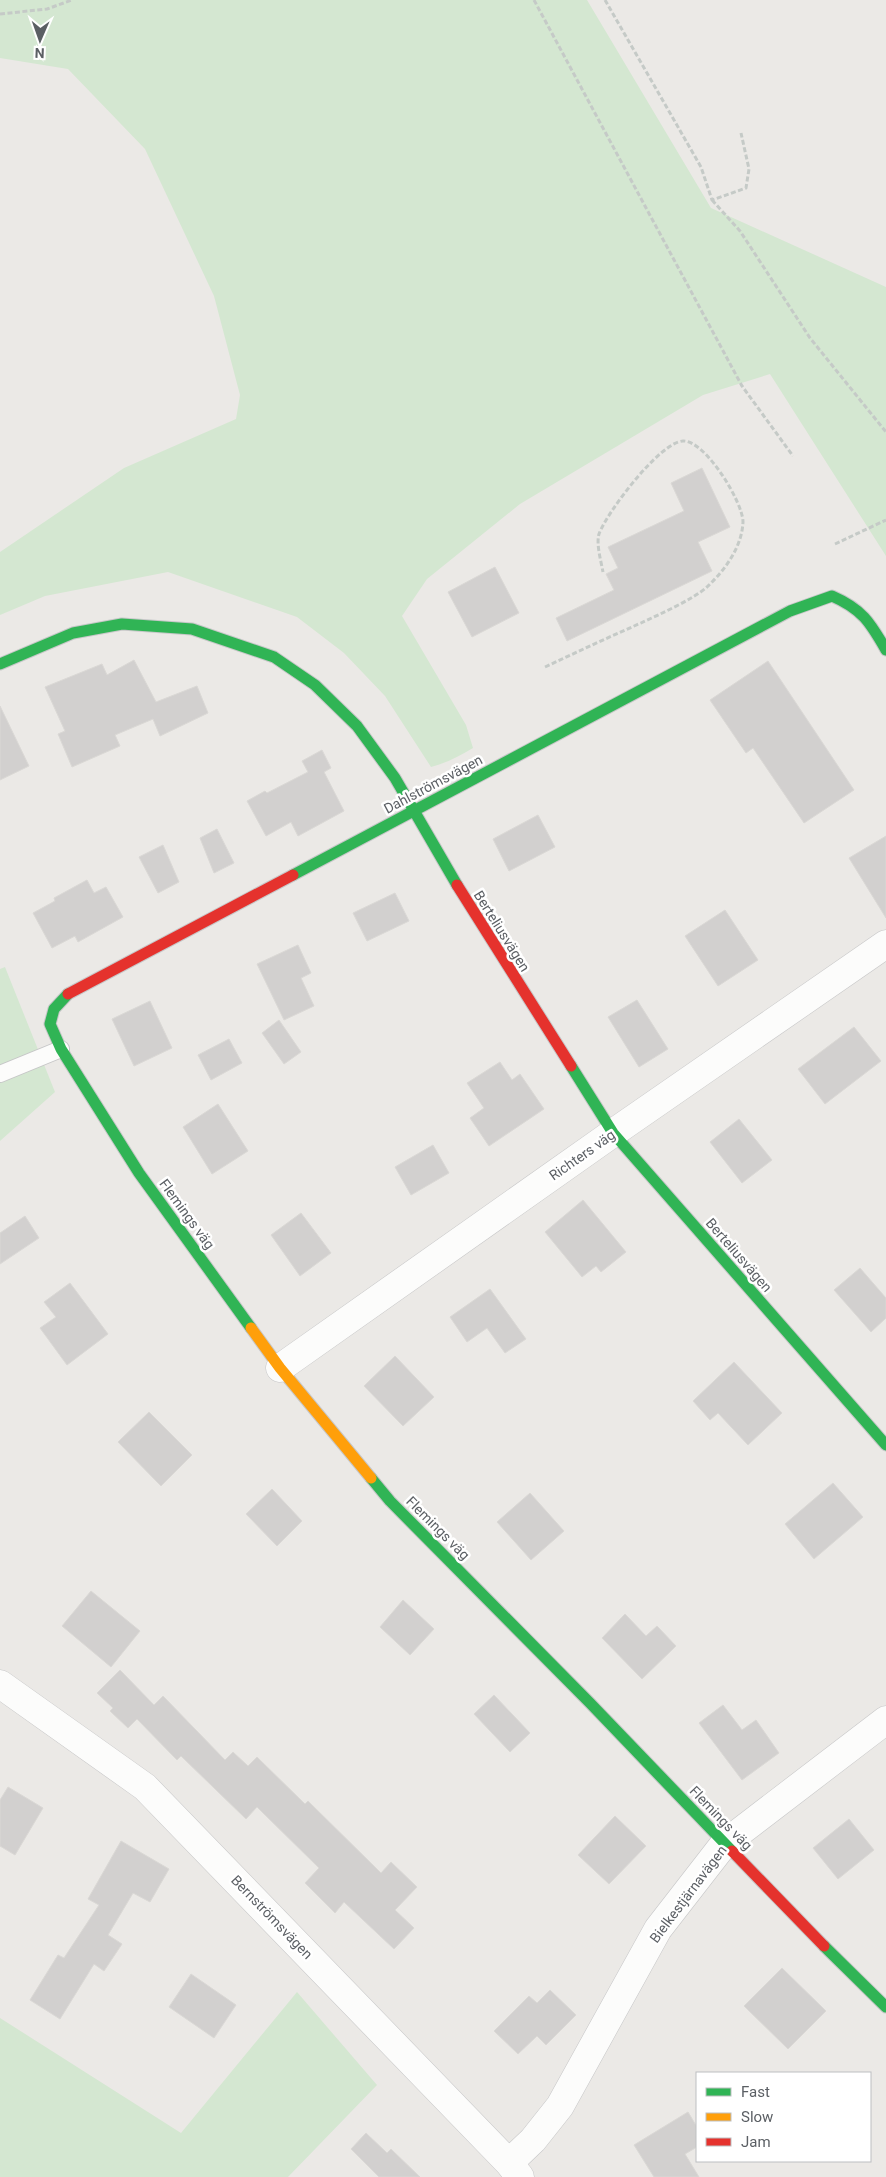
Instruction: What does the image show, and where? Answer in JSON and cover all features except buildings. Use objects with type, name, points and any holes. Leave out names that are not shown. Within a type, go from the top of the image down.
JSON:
[{"type":"street","name":"Dahlströmsvägen","points":[[54,1009],[64,996],[790,611],[832,596],[863,611],[886,650]]},
{"type":"street","name":"Berteliusvägen","points":[[0,664],[73,633],[122,624],[192,629],[274,657],[315,685],[357,726],[395,778],[415,810],[442,861],[613,1133],[886,1445]]},
{"type":"street","name":"Richters väg","points":[[280,1368],[613,1133],[886,944]]},
{"type":"street","name":"Flemings väg","points":[[54,1009],[50,1024],[62,1048],[139,1173],[280,1368],[390,1501],[590,1703],[724,1844],[886,2007]]},
{"type":"street","name":"Bernströmsvägen","points":[[0,1684],[145,1787],[515,2170]]},
{"type":"street","name":"Bielkestjärnavägen","points":[[515,2170],[533,2140],[560,2106],[658,1929],[724,1844],[886,1720]]},
{"type":"lane","points":[[0,1074],[62,1048]]},
{"type":"path","points":[[0,14],[47,9],[72,0]]},
{"type":"path","points":[[534,0],[742,386],[793,456]]},
{"type":"path","points":[[605,0],[701,167],[712,200],[740,231],[810,338],[886,432]]},
{"type":"path","points":[[712,200],[746,188],[749,168],[741,132]]},
{"type":"path","points":[[545,667],[665,612],[705,588],[722,572],[740,537],[743,521],[740,505],[719,470],[706,453],[693,443],[684,441],[670,445],[656,456],[614,507],[599,536],[603,572]]},
{"type":"path","points":[[835,544],[886,520]]},
{"type":"green space","points":[[0,0],[587,0],[711,208],[886,287],[886,556],[770,374],[703,395],[520,504],[427,579],[402,616],[466,725],[473,748],[453,759],[431,767],[385,696],[344,653],[297,617],[168,572],[45,596],[0,615],[0,552],[124,468],[236,419],[240,395],[214,296],[145,149],[68,69],[0,58]]},
{"type":"green space","points":[[5,967],[55,1092],[0,1141],[0,969]]},
{"type":"green space","points":[[297,1992],[377,2085],[288,2177],[0,2177],[0,2018],[181,2133]]},
{"type":"traffic: fast","points":[[293,875],[790,611],[832,596],[858,611],[870,624],[886,650]]},
{"type":"traffic: fast","points":[[0,664],[73,633],[122,624],[192,629],[274,657],[315,685],[357,726],[395,778],[457,885]]},
{"type":"traffic: fast","points":[[68,994],[54,1009],[50,1024],[61,1049],[139,1173],[251,1328]]},
{"type":"traffic: fast","points":[[571,1066],[613,1133],[886,1445]]},
{"type":"traffic: fast","points":[[371,1478],[390,1501],[590,1703],[732,1851]]},
{"type":"traffic: fast","points":[[824,1946],[886,2007]]},
{"type":"traffic: slow","points":[[251,1328],[280,1368],[371,1478]]},
{"type":"traffic: jam","points":[[68,994],[293,875]]},
{"type":"traffic: jam","points":[[457,885],[571,1066]]},
{"type":"traffic: jam","points":[[732,1851],[824,1946]]}]
